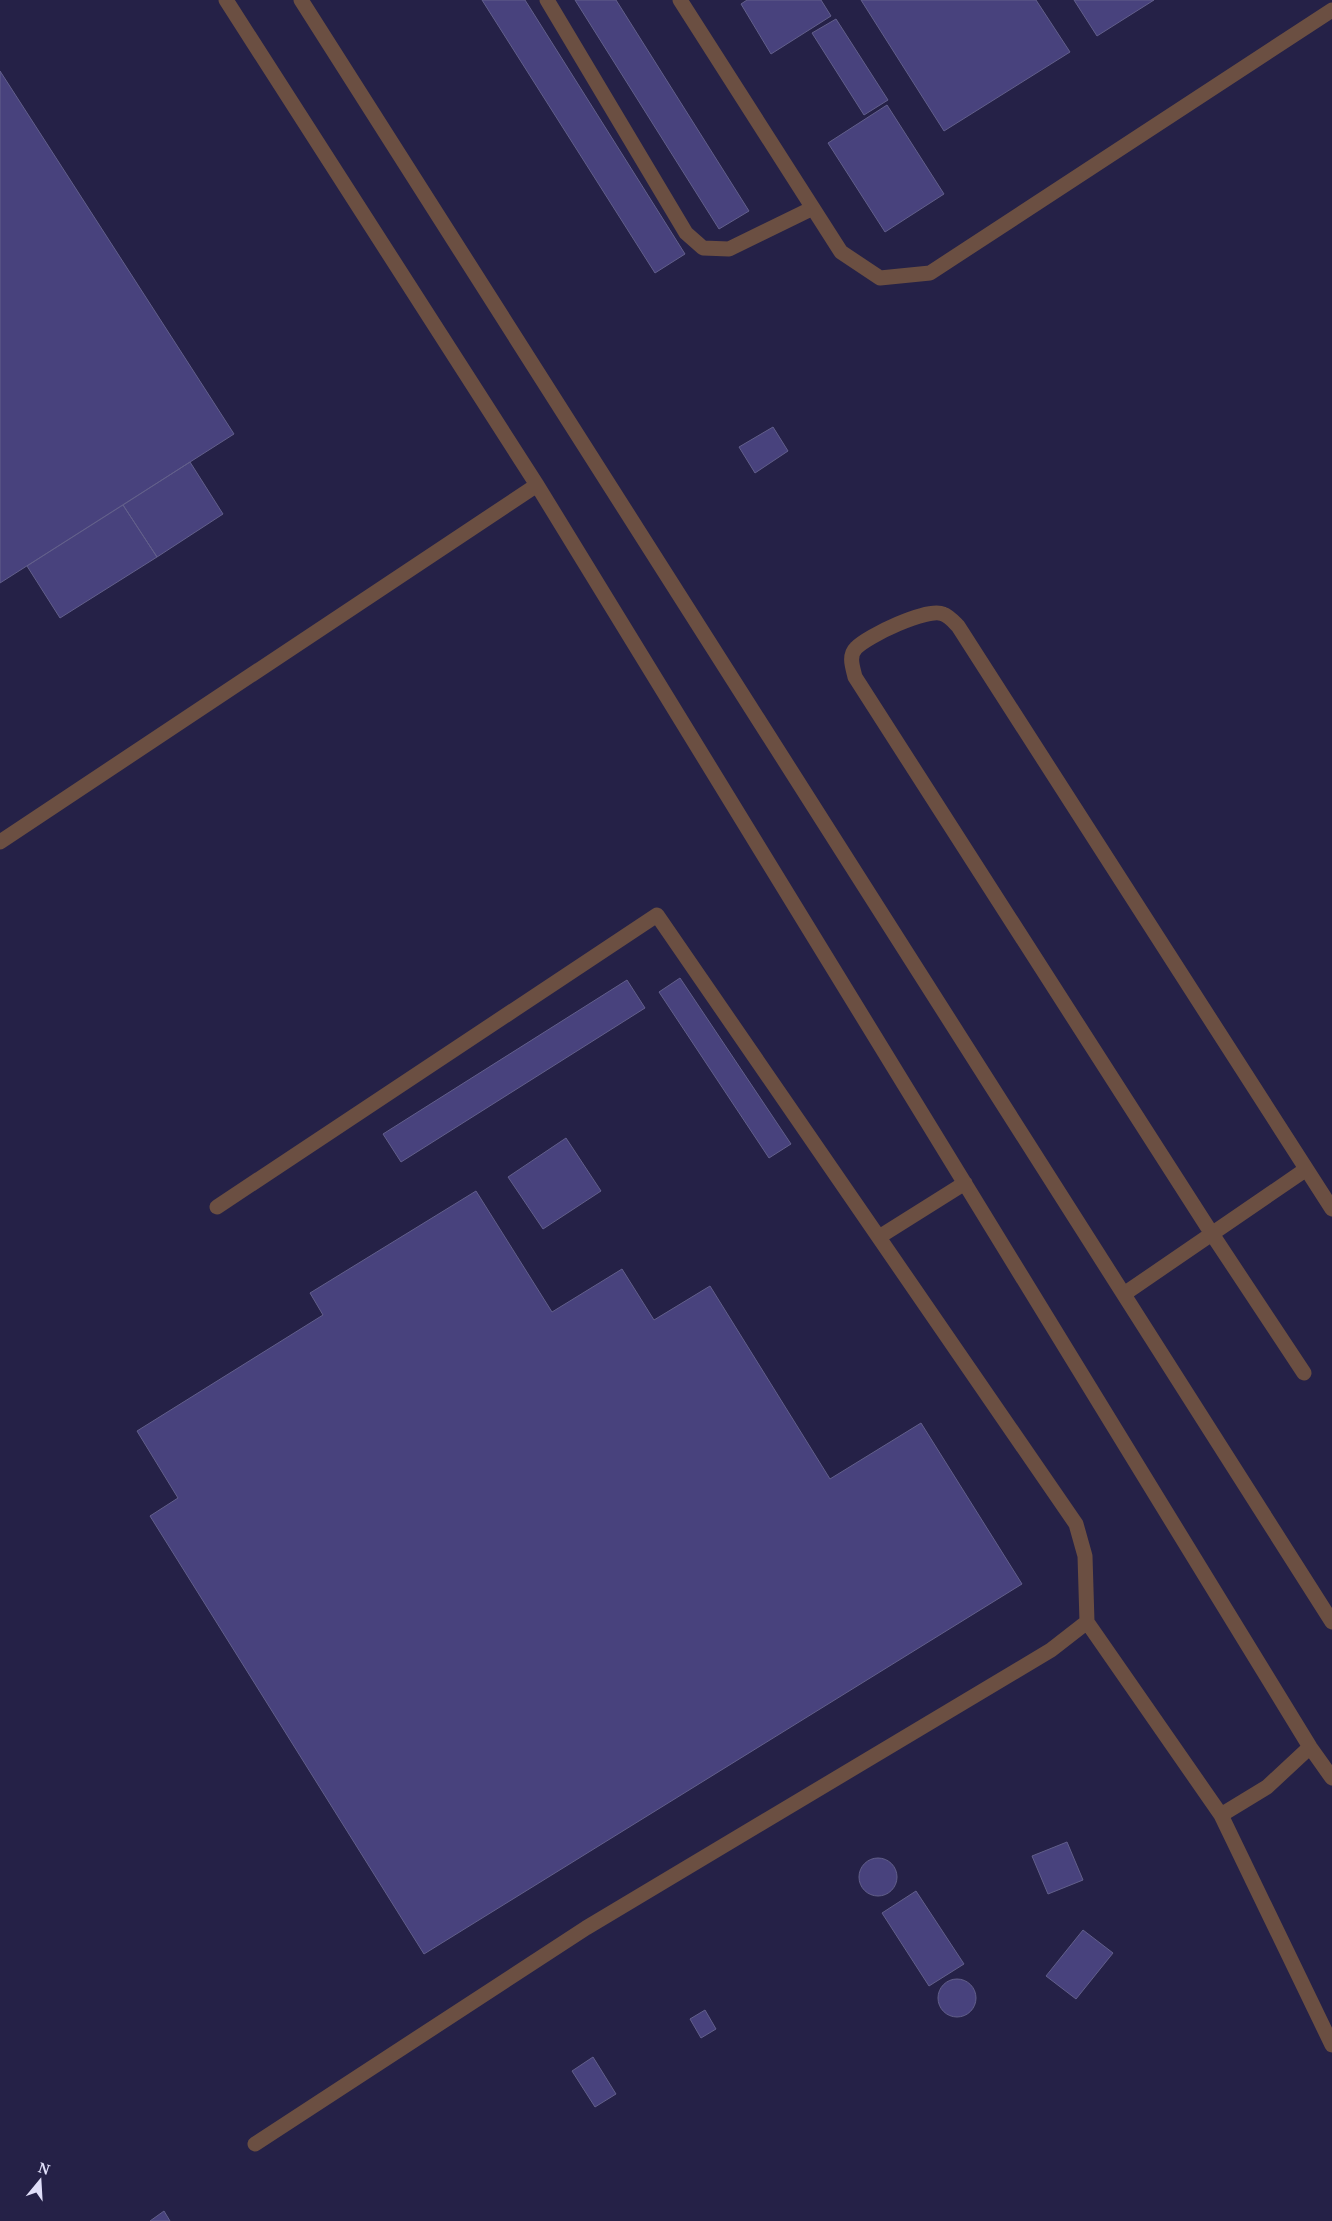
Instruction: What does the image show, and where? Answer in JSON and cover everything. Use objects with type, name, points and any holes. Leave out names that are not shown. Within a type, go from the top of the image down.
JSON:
[{"type":"street","points":[[226,0],[537,485],[1310,1747],[1332,1778]]},
{"type":"street","points":[[301,0],[1332,1622]]},
{"type":"street","points":[[547,0],[686,233],[703,248],[729,249],[813,208]]},
{"type":"street","points":[[680,0],[841,252],[880,278],[930,273],[1332,10]]},
{"type":"street","points":[[0,842],[537,485]]},
{"type":"street","points":[[1304,1374],[1212,1234],[855,677],[851,660],[855,648],[899,623],[930,612],[943,614],[958,626],[1305,1170],[1332,1209]]},
{"type":"street","points":[[218,1207],[657,915],[1076,1524],[1085,1556],[1088,1622],[1221,1815],[1332,2045]]},
{"type":"street","points":[[1124,1294],[1305,1170]]},
{"type":"street","points":[[879,1237],[965,1183]]},
{"type":"street","points":[[255,2144],[586,1928],[1051,1650],[1088,1622]]},
{"type":"street","points":[[1221,1815],[1267,1787],[1310,1747]]},
{"type":"building","points":[[482,0],[525,0],[685,254],[655,273]]},
{"type":"building","points":[[575,0],[616,0],[749,211],[719,229]]},
{"type":"building","points":[[747,0],[821,0],[831,16],[771,54],[741,4]]},
{"type":"building","points":[[861,0],[1036,0],[1070,52],[944,131]]},
{"type":"building","points":[[1074,0],[1154,0],[1097,36]]},
{"type":"building","points":[[836,19],[888,100],[864,115],[812,33]]},
{"type":"building","points":[[0,71],[234,434],[0,583]]},
{"type":"building","points":[[887,105],[944,194],[885,232],[828,143]]},
{"type":"building","points":[[773,427],[788,451],[755,473],[739,447]]},
{"type":"building","points":[[190,462],[223,514],[157,557],[123,505]]},
{"type":"building","points":[[123,505],[157,557],[60,618],[27,566]]},
{"type":"building","points":[[680,978],[791,1144],[769,1158],[659,992]]},
{"type":"building","points":[[627,980],[645,1008],[401,1162],[383,1134]]},
{"type":"building","points":[[566,1138],[601,1191],[543,1229],[508,1177]]},
{"type":"building","points":[[476,1191],[552,1312],[622,1269],[654,1320],[710,1286],[830,1479],[921,1423],[1022,1584],[424,1954],[150,1516],[178,1498],[137,1431],[323,1315],[310,1293]]},
{"type":"building","points":[[1067,1842],[1083,1880],[1048,1894],[1032,1856]]},
{"type":"building","points":[[878,1858],[891,1864],[897,1877],[891,1890],[878,1896],[865,1890],[859,1877],[865,1864]]},
{"type":"building","points":[[916,1891],[964,1964],[929,1986],[882,1913]]},
{"type":"building","points":[[1083,1930],[1113,1953],[1076,1999],[1046,1976]]},
{"type":"building","points":[[957,1979],[970,1985],[976,1998],[970,2011],[957,2017],[944,2011],[938,1998],[944,1985]]},
{"type":"building","points":[[705,2010],[716,2029],[701,2038],[690,2019]]},
{"type":"building","points":[[593,2057],[616,2094],[595,2107],[572,2071]]},
{"type":"building","points":[[164,2211],[170,2221],[150,2221]]}]
